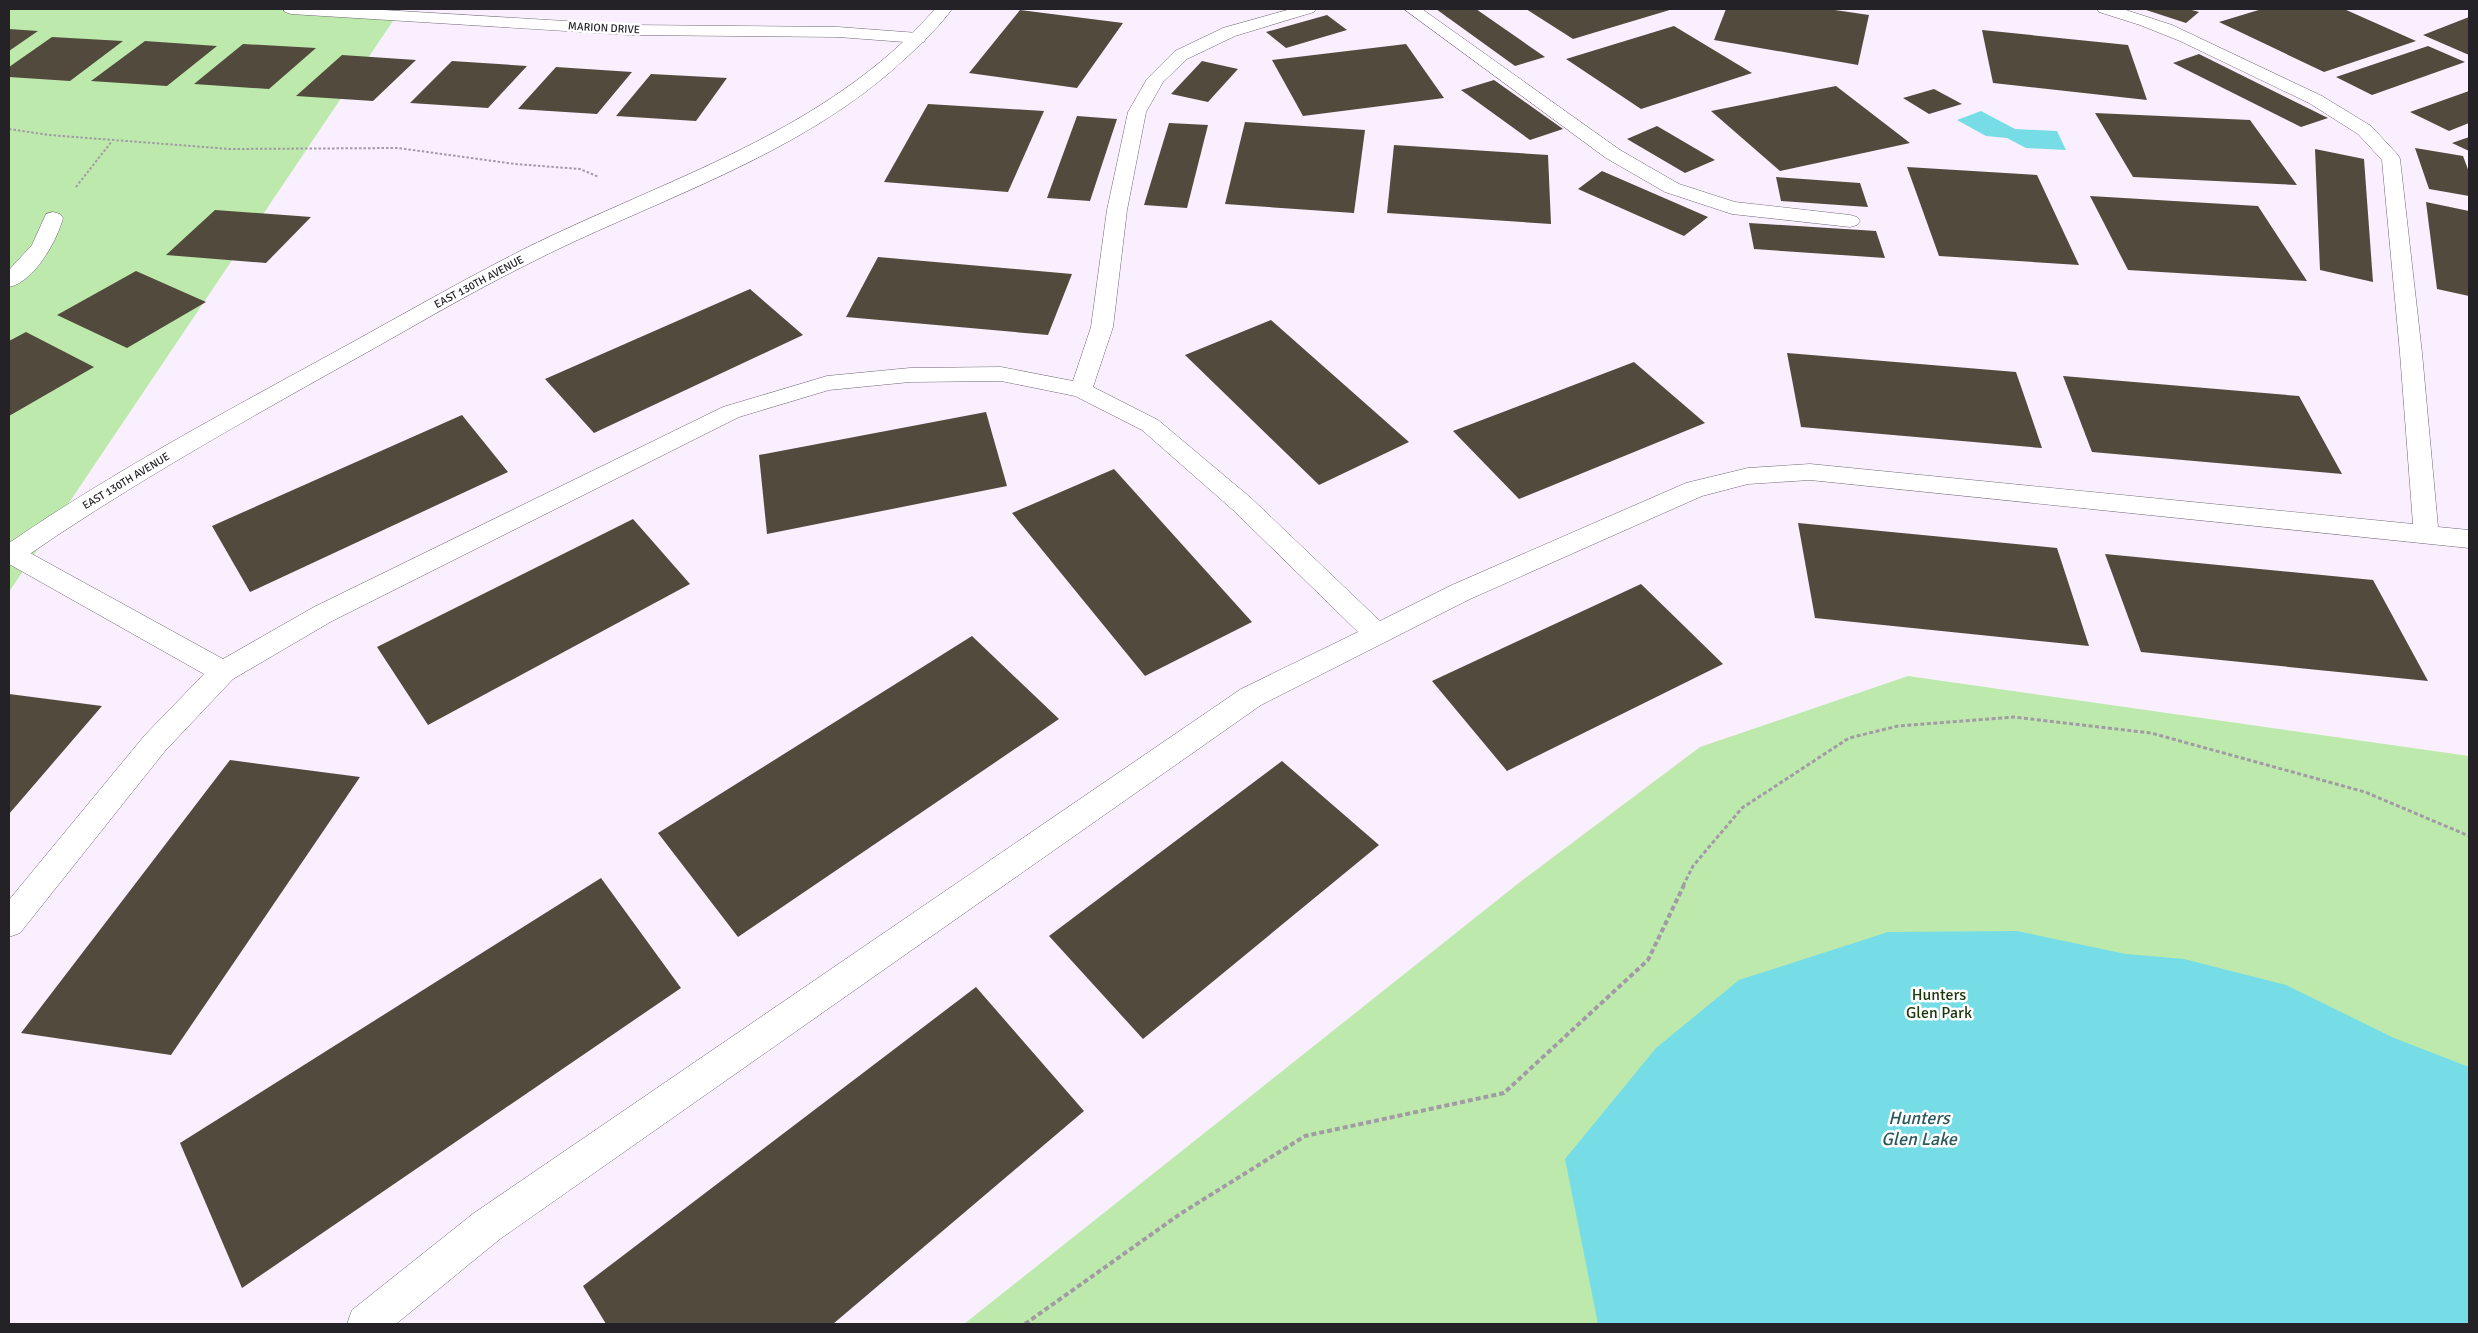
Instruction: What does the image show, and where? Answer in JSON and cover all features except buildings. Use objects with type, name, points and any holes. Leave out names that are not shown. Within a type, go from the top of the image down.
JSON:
[{"type":"street","name":"MARION DRIVE","points":[[291,9],[631,30],[830,32],[918,38]]},
{"type":"street","name":"EAST 130TH AVENUE","points":[[10,555],[82,507],[223,422],[555,242],[649,199],[726,167],[794,132],[856,93],[902,55],[944,9]]},
{"type":"street","points":[[1080,390],[1102,327],[1117,210],[1137,112],[1156,79],[1181,55],[1229,32],[1308,9]]},
{"type":"street","points":[[1412,9],[1613,154],[1672,188],[1732,208],[1850,221]]},
{"type":"street","points":[[2105,9],[2135,16],[2183,34],[2344,114],[2379,141],[2392,159],[2426,533]]},
{"type":"street","points":[[631,30],[642,16]]},
{"type":"street","points":[[9,281],[38,253],[49,236],[53,218]]},
{"type":"street","points":[[9,923],[155,743],[223,672],[323,614],[731,412],[827,383],[910,375],[1001,374],[1080,390],[1150,425],[1242,504],[1378,634]]},
{"type":"street","points":[[366,1324],[487,1226],[1251,697],[1461,592],[1695,489],[1748,476],[1810,472],[2469,538]]},
{"type":"street","points":[[10,555],[223,672]]},
{"type":"path","points":[[9,129],[113,140],[230,149],[398,148],[515,164],[580,169],[649,199]]},
{"type":"path","points":[[53,218],[113,140]]},
{"type":"path","points":[[1025,1324],[1180,1214],[1305,1136],[1504,1093],[1648,960],[1693,866],[1742,808],[1849,738],[1898,726],[2014,717],[2151,733],[2365,792],[2469,836]]},
{"type":"green space","points":[[9,9],[401,9],[9,592]]},
{"type":"green space","name":"Hunters Glen Park","points":[[1908,676],[2469,756],[2469,1324],[964,1324],[1520,882],[1700,747]]},
{"type":"water","points":[[1981,111],[2015,129],[2057,131],[2066,150],[2026,148],[2007,138],[1986,136],[1957,120]]},
{"type":"water","name":"Hunters Glen Lake","points":[[2017,931],[2126,954],[2184,959],[2286,985],[2394,1038],[2469,1067],[2469,1324],[1598,1324],[1565,1159],[1656,1048],[1739,980],[1888,932]]}]
